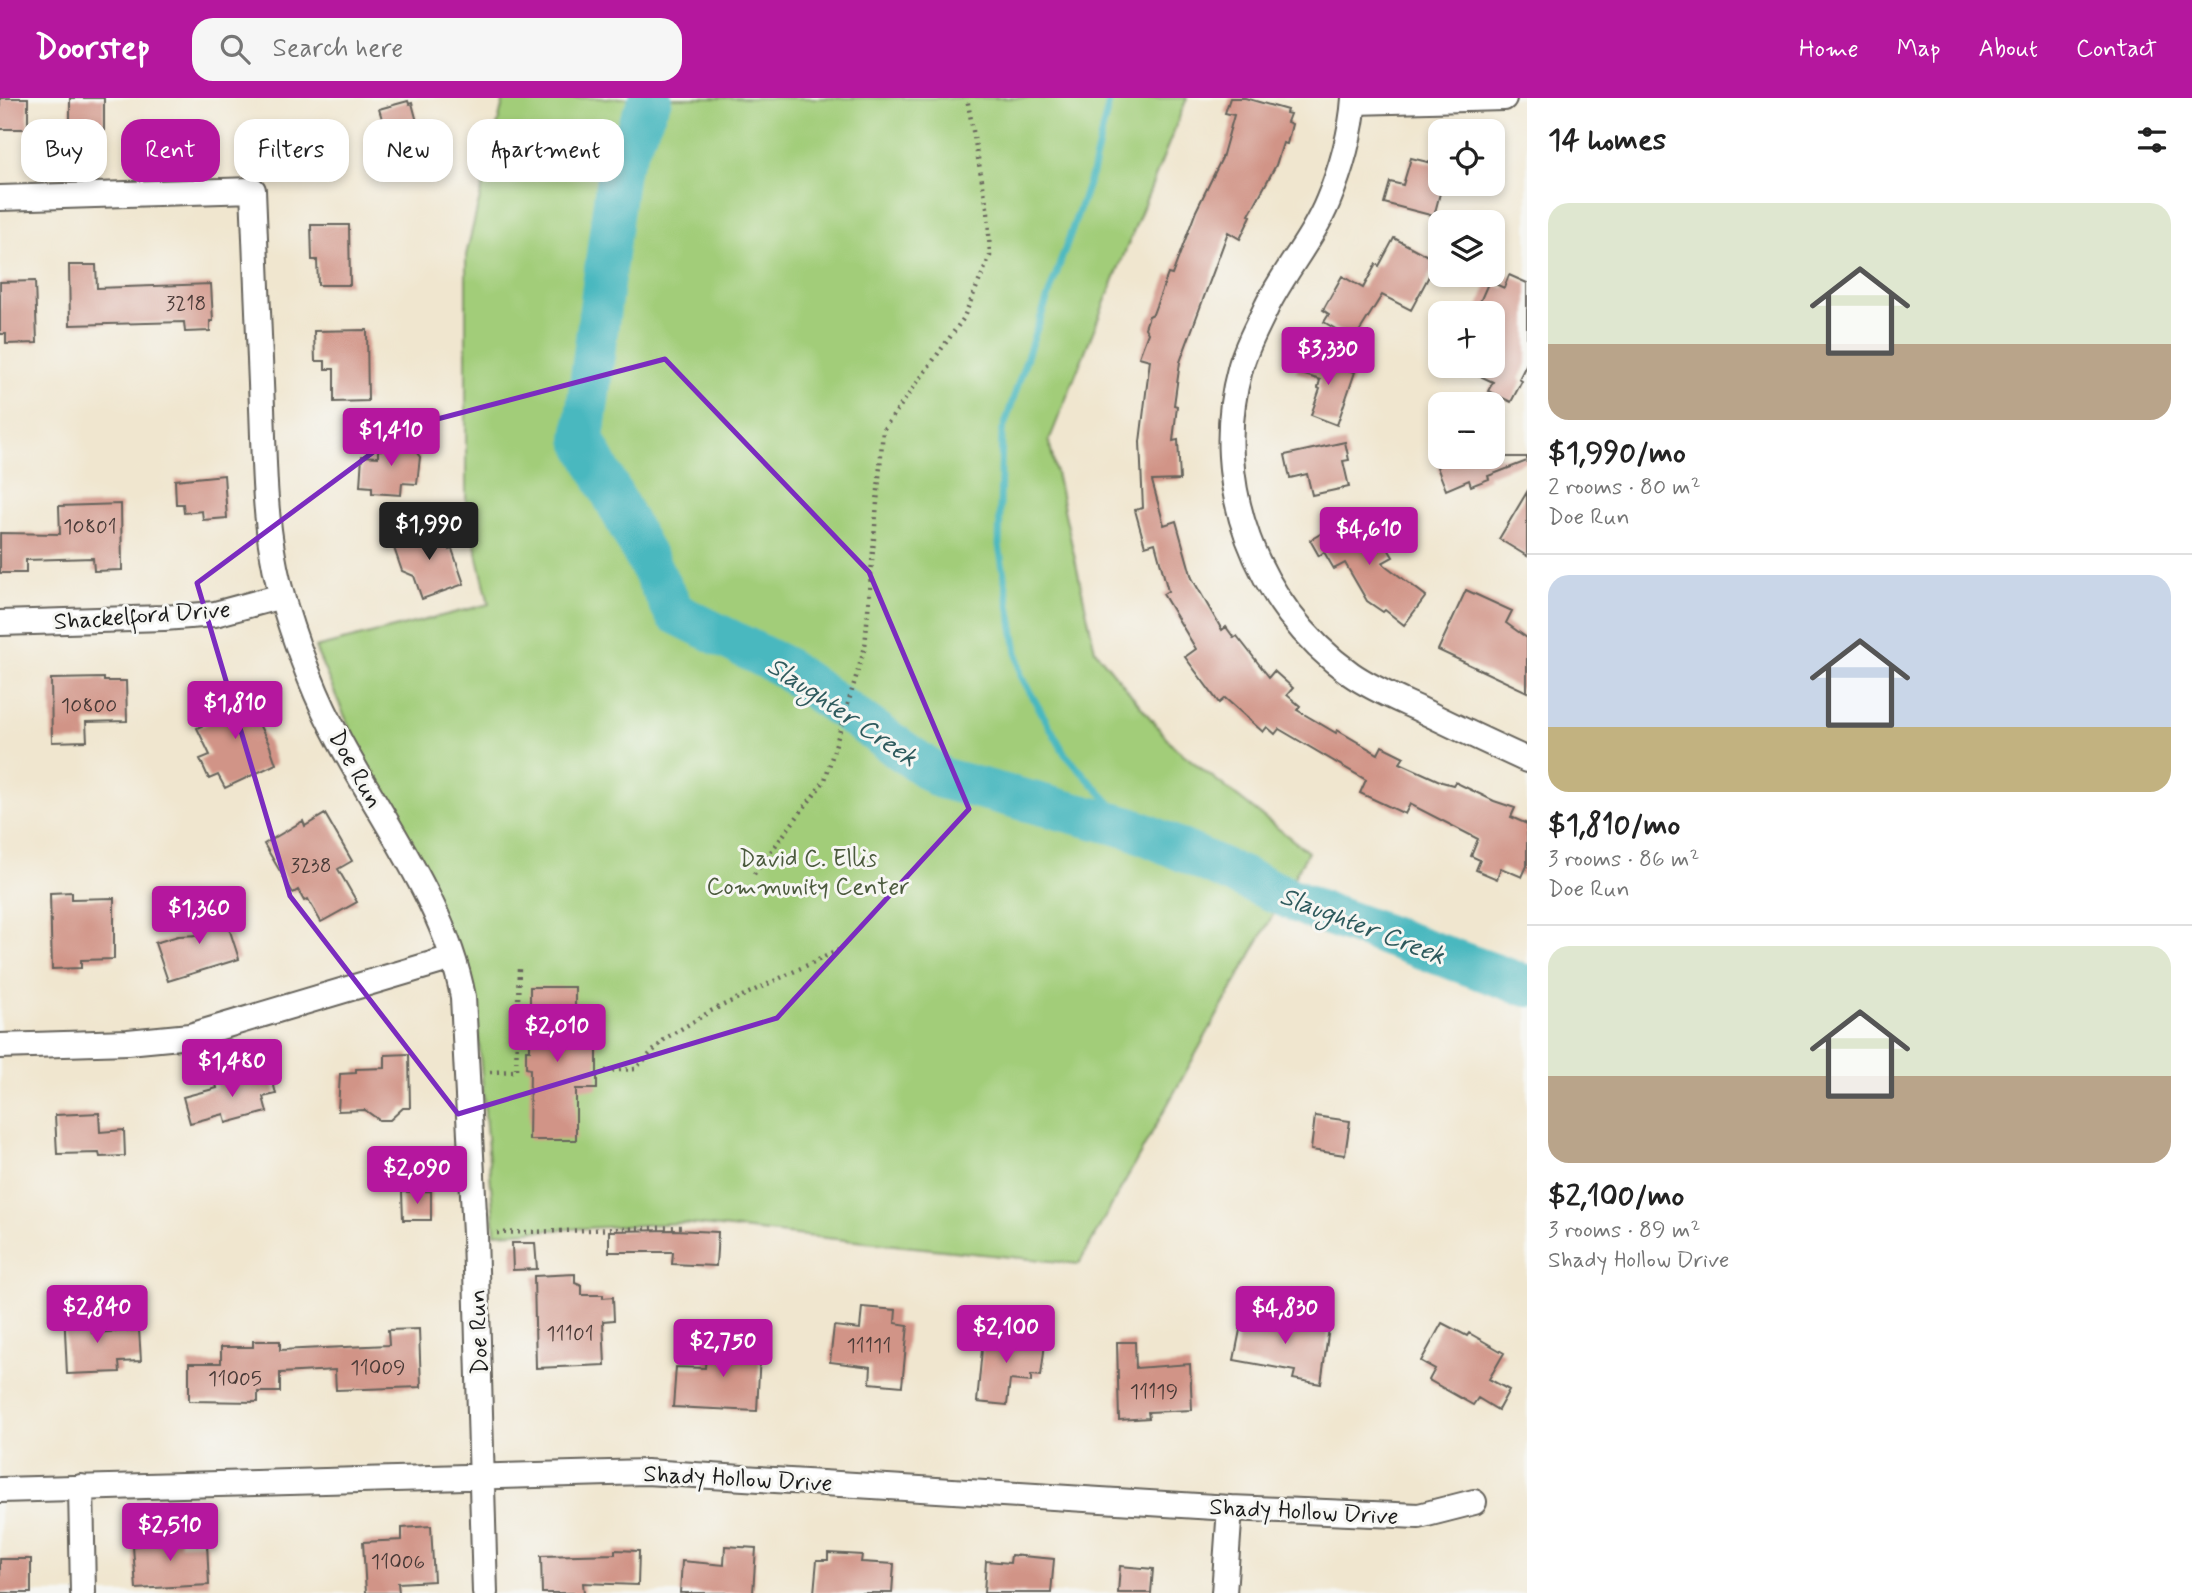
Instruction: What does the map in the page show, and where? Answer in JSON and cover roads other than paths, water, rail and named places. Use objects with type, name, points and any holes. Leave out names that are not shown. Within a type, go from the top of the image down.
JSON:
[{"type":"street","points":[[1503,98],[1354,100],[1346,143],[1328,202],[1268,304],[1240,368],[1231,439],[1238,511],[1249,544],[1265,578],[1299,627],[1331,659],[1354,676],[1527,760]]},
{"type":"street","name":"Doe Run","points":[[0,198],[253,190],[266,510],[282,596],[310,680],[336,736],[438,919],[460,977],[464,997],[475,1234],[485,1593]]},
{"type":"street","name":"Shackelford Drive","points":[[0,623],[215,614],[282,596]]},
{"type":"street","points":[[0,1046],[128,1042],[190,1036],[452,958]]},
{"type":"street","name":"Shady Hollow Drive","points":[[0,1490],[646,1472],[1230,1508],[1419,1516],[1474,1502]]},
{"type":"street","points":[[81,1487],[83,1593]]},
{"type":"street","points":[[1224,1593],[1230,1508]]},
{"type":"waterway","name":"Slaughter Creek","points":[[651,98],[618,170],[583,439],[675,613],[782,666],[941,778],[1134,829],[1313,909],[1527,986]]},
{"type":"waterway","points":[[1110,98],[1092,173],[1002,433],[999,545],[1021,676],[1065,754],[1134,829]]},
{"type":"park label","name":"David C. Ellis Community Center","points":[[808,872]]}]
